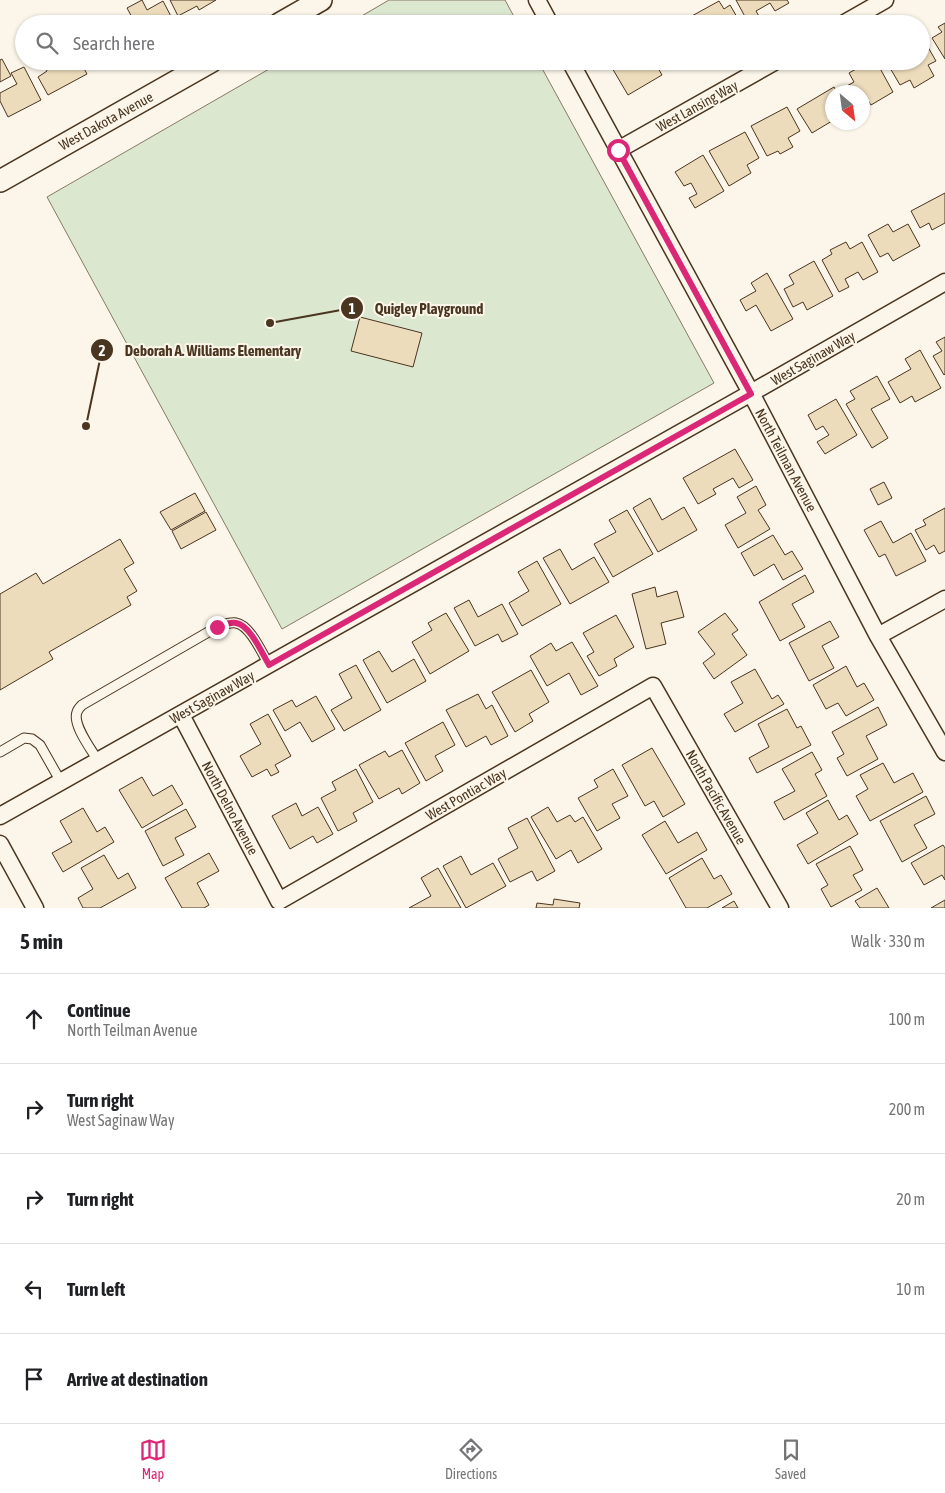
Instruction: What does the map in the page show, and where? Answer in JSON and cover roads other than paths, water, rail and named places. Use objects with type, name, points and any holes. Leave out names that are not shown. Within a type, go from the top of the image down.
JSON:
[{"type":"street","points":[[295,15],[321,0]]},
{"type":"street","points":[[538,0],[546,15]]},
{"type":"street","points":[[859,15],[885,0]]},
{"type":"street","name":"West Dakota Avenue","points":[[2,175],[195,70]]},
{"type":"street","name":"North Teilman Avenue","points":[[575,70],[751,394],[878,636],[945,752]]},
{"type":"street","name":"West Lansing Way","points":[[618,150],[760,70]]},
{"type":"street","name":"West Saginaw Way","points":[[0,816],[751,394],[945,282]]},
{"type":"street","points":[[878,636],[945,599]]},
{"type":"street","name":"West Pontiac Way","points":[[279,901],[652,686]]},
{"type":"street","name":"North Pacific Avenue","points":[[652,686],[780,908]]},
{"type":"street","name":"North Delno Avenue","points":[[181,715],[279,901]]},
{"type":"street","points":[[0,844],[35,908]]},
{"type":"lane","points":[[98,761],[79,729],[76,720],[77,712],[82,705],[217,627],[237,622],[244,626],[269,665]]},
{"type":"lane","points":[[0,752],[24,738],[32,738],[40,746],[61,782]]},
{"type":"place","name":"Quigley Playground","points":[[270,323]]},
{"type":"place","name":"Deborah A. Williams Elementary","points":[[86,426]]}]
